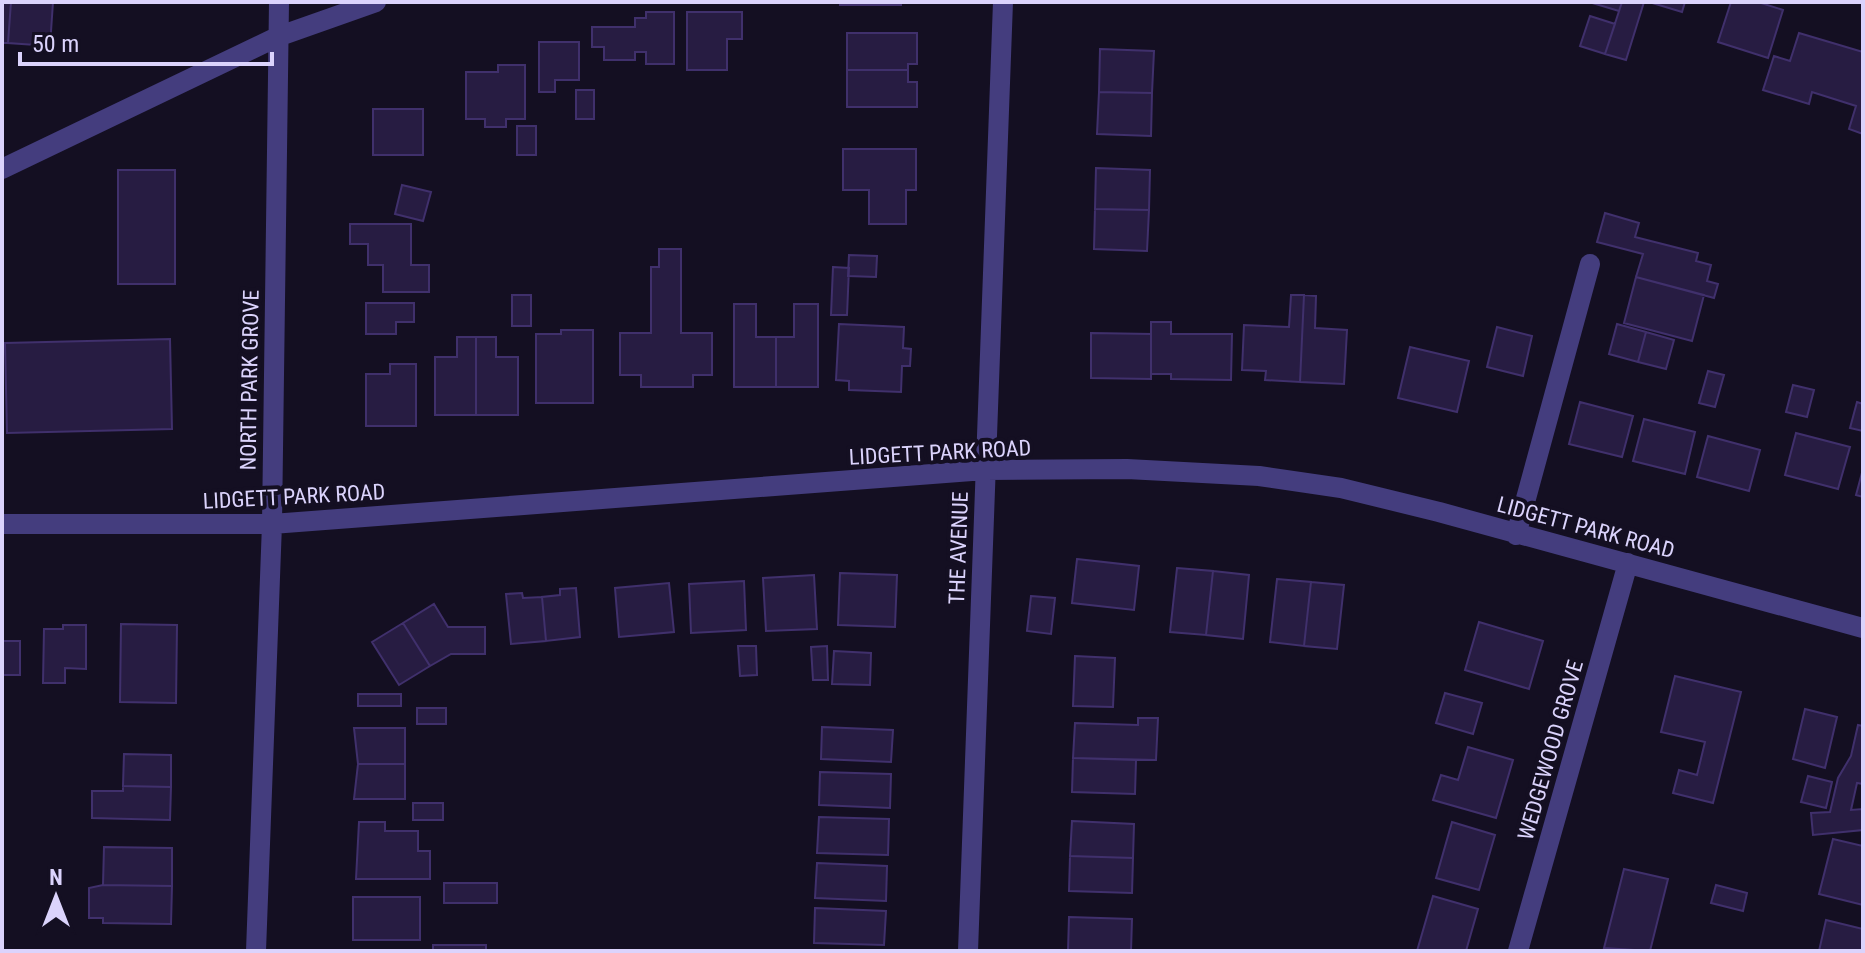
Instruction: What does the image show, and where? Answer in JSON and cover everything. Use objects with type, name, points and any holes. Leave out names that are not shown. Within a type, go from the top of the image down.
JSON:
[{"type":"street","name":"NORTH PARK GROVE","points":[[256,951],[272,524],[279,2]]},
{"type":"street","points":[[2,169],[277,37],[376,2]]},
{"type":"street","name":"THE AVENUE","points":[[968,951],[1003,2]]},
{"type":"street","points":[[1516,535],[1590,264]]},
{"type":"street","name":"LIDGETT PARK ROAD","points":[[2,524],[272,524],[985,470],[1127,469],[1259,476],[1341,488],[1863,628]]},
{"type":"street","name":"WEDGEWOOD GROVE","points":[[1518,951],[1628,563]]},
{"type":"building","points":[[2,2],[11,2],[8,43],[2,43]]},
{"type":"building","points":[[11,2],[53,2],[50,46],[8,43]]},
{"type":"building","points":[[840,2],[901,2],[901,5],[840,5]]},
{"type":"building","points":[[1589,2],[1622,2],[1619,11]]},
{"type":"building","points":[[1622,2],[1644,2],[1626,60],[1605,54]]},
{"type":"building","points":[[1649,2],[1685,2],[1682,12]]},
{"type":"building","points":[[1731,2],[1758,2],[1783,10],[1768,58],[1718,42]]},
{"type":"building","points":[[646,12],[674,12],[674,64],[646,64],[646,52],[635,52],[635,60],[604,60],[604,47],[592,47],[592,27],[635,27],[635,18],[646,18]]},
{"type":"building","points":[[687,12],[742,12],[742,39],[727,39],[727,70],[687,70]]},
{"type":"building","points":[[1590,16],[1615,24],[1605,54],[1580,46]]},
{"type":"building","points":[[847,33],[917,33],[917,64],[908,64],[908,70],[847,70]]},
{"type":"building","points":[[1799,33],[1863,52],[1863,134],[1849,129],[1856,106],[1812,92],[1809,104],[1763,90],[1774,56],[1790,61]]},
{"type":"building","points":[[539,42],[579,42],[579,80],[555,80],[555,92],[539,92]]},
{"type":"building","points":[[1100,49],[1154,51],[1152,93],[1099,92]]},
{"type":"building","points":[[498,65],[525,65],[525,119],[506,119],[506,127],[485,127],[485,119],[466,119],[466,72],[498,72]]},
{"type":"building","points":[[847,70],[908,70],[908,82],[917,82],[917,107],[847,107]]},
{"type":"building","points":[[576,90],[594,90],[594,119],[576,119]]},
{"type":"building","points":[[1099,92],[1152,93],[1151,136],[1097,134]]},
{"type":"building","points":[[373,109],[423,109],[423,155],[373,155]]},
{"type":"building","points":[[517,126],[536,126],[536,155],[517,155]]},
{"type":"building","points":[[843,149],[916,149],[916,190],[906,190],[906,224],[869,224],[869,190],[843,190]]},
{"type":"building","points":[[1096,168],[1150,170],[1149,210],[1095,209]]},
{"type":"building","points":[[118,170],[175,170],[175,284],[118,284]]},
{"type":"building","points":[[402,185],[431,192],[423,221],[395,214]]},
{"type":"building","points":[[1095,209],[1149,210],[1147,251],[1094,249]]},
{"type":"building","points":[[1605,213],[1639,223],[1635,237],[1698,253],[1696,261],[1711,265],[1707,281],[1718,284],[1714,298],[1636,277],[1643,254],[1597,242]]},
{"type":"building","points":[[350,224],[411,224],[411,265],[429,265],[429,292],[383,292],[383,265],[368,265],[368,244],[350,244]]},
{"type":"building","points":[[659,249],[681,249],[681,333],[712,333],[712,375],[693,375],[693,387],[641,387],[641,375],[620,375],[620,333],[651,333],[651,267],[659,267]]},
{"type":"building","points":[[849,255],[877,256],[876,277],[848,276]]},
{"type":"building","points":[[833,267],[849,268],[847,315],[831,315]]},
{"type":"building","points":[[1636,277],[1704,295],[1692,341],[1624,323]]},
{"type":"building","points":[[512,295],[531,295],[531,326],[512,326]]},
{"type":"building","points":[[1291,295],[1304,295],[1300,382],[1265,380],[1266,371],[1242,370],[1244,325],[1289,327]]},
{"type":"building","points":[[1304,295],[1316,296],[1315,328],[1347,330],[1344,384],[1300,382]]},
{"type":"building","points":[[366,303],[414,303],[414,322],[396,322],[396,334],[366,334]]},
{"type":"building","points":[[734,304],[756,304],[756,337],[776,337],[776,387],[734,387]]},
{"type":"building","points":[[794,304],[818,304],[818,387],[776,387],[776,337],[794,337]]},
{"type":"building","points":[[1151,322],[1171,322],[1171,334],[1232,334],[1231,380],[1171,379],[1171,374],[1151,374]]},
{"type":"building","points":[[839,324],[904,327],[903,348],[911,349],[910,366],[902,366],[901,392],[849,390],[849,381],[836,380]]},
{"type":"building","points":[[1617,324],[1646,332],[1638,362],[1609,354]]},
{"type":"building","points":[[1497,327],[1532,336],[1523,376],[1487,367]]},
{"type":"building","points":[[561,330],[593,330],[593,403],[536,403],[536,334],[561,334]]},
{"type":"building","points":[[1646,332],[1674,340],[1666,369],[1638,362]]},
{"type":"building","points":[[1091,333],[1151,334],[1151,379],[1091,378]]},
{"type":"building","points":[[457,337],[476,337],[476,415],[435,415],[435,357],[457,357]]},
{"type":"building","points":[[476,337],[496,337],[496,357],[518,357],[518,415],[476,415]]},
{"type":"building","points":[[170,339],[172,429],[7,433],[5,343]]},
{"type":"building","points":[[1410,347],[1469,361],[1457,412],[1398,398]]},
{"type":"building","points":[[390,364],[416,364],[416,426],[366,426],[366,374],[390,374]]},
{"type":"building","points":[[1708,371],[1724,375],[1715,407],[1699,403]]},
{"type":"building","points":[[1793,385],[1814,390],[1807,417],[1786,412]]},
{"type":"building","points":[[1580,402],[1633,416],[1622,457],[1569,444]]},
{"type":"building","points":[[1857,402],[1863,404],[1863,431],[1850,428]]},
{"type":"building","points":[[1644,419],[1695,432],[1685,474],[1633,461]]},
{"type":"building","points":[[1796,433],[1850,447],[1838,489],[1785,475]]},
{"type":"building","points":[[1708,436],[1760,450],[1749,491],[1697,477]]},
{"type":"building","points":[[1863,469],[1863,497],[1856,495]]},
{"type":"building","points":[[1077,559],[1139,566],[1134,610],[1072,603]]},
{"type":"building","points":[[1177,568],[1213,571],[1206,635],[1170,632]]},
{"type":"building","points":[[1213,571],[1249,575],[1243,639],[1206,635]]},
{"type":"building","points":[[840,573],[897,575],[895,627],[838,625]]},
{"type":"building","points":[[814,575],[817,629],[766,631],[763,578]]},
{"type":"building","points":[[1277,579],[1311,582],[1304,646],[1270,642]]},
{"type":"building","points":[[744,581],[746,630],[691,633],[689,584]]},
{"type":"building","points":[[1311,582],[1344,585],[1337,649],[1304,646]]},
{"type":"building","points":[[669,583],[674,632],[619,637],[615,588]]},
{"type":"building","points":[[576,588],[580,637],[546,641],[542,597],[560,595],[560,589]]},
{"type":"building","points":[[522,593],[523,598],[542,597],[546,641],[511,644],[506,594]]},
{"type":"building","points":[[1031,596],[1055,598],[1051,634],[1027,631]]},
{"type":"building","points":[[434,604],[448,627],[485,627],[485,654],[451,654],[430,666],[403,623]]},
{"type":"building","points":[[1479,622],[1543,641],[1529,689],[1465,670]]},
{"type":"building","points":[[403,623],[430,666],[399,685],[372,642]]},
{"type":"building","points":[[121,624],[177,625],[176,703],[120,702]]},
{"type":"building","points":[[63,625],[86,625],[86,669],[65,668],[65,683],[43,683],[44,629],[63,629]]},
{"type":"building","points":[[2,641],[20,641],[20,675],[2,675]]},
{"type":"building","points":[[738,646],[756,646],[757,675],[740,676]]},
{"type":"building","points":[[827,646],[828,680],[813,680],[811,647]]},
{"type":"building","points":[[834,651],[871,653],[870,685],[832,684]]},
{"type":"building","points":[[1075,656],[1115,658],[1113,707],[1073,706]]},
{"type":"building","points":[[1675,676],[1741,692],[1713,803],[1673,793],[1679,770],[1697,775],[1705,742],[1661,732]]},
{"type":"building","points":[[1445,693],[1482,703],[1473,734],[1436,723]]},
{"type":"building","points":[[358,694],[401,694],[401,706],[358,706]]},
{"type":"building","points":[[417,708],[446,708],[446,724],[417,724]]},
{"type":"building","points":[[1805,709],[1837,717],[1825,768],[1793,759]]},
{"type":"building","points":[[1138,718],[1158,718],[1156,760],[1073,758],[1075,723],[1138,725]]},
{"type":"building","points":[[1858,725],[1863,726],[1863,784],[1857,783],[1851,810],[1863,809],[1863,830],[1813,835],[1811,813],[1830,812],[1838,778],[1851,756]]},
{"type":"building","points":[[822,727],[893,730],[891,762],[821,759]]},
{"type":"building","points":[[354,728],[405,728],[405,764],[358,764]]},
{"type":"building","points":[[1468,747],[1513,760],[1496,818],[1433,800],[1441,775],[1458,780]]},
{"type":"building","points":[[124,754],[171,755],[171,787],[123,786]]},
{"type":"building","points":[[1073,758],[1136,760],[1135,794],[1072,792]]},
{"type":"building","points":[[358,764],[405,764],[405,799],[354,799]]},
{"type":"building","points":[[820,772],[891,774],[890,808],[819,805]]},
{"type":"building","points":[[1808,776],[1832,782],[1826,808],[1801,802]]},
{"type":"building","points":[[123,786],[171,787],[170,820],[92,818],[92,791],[123,791]]},
{"type":"building","points":[[413,803],[443,803],[443,820],[413,820]]},
{"type":"building","points":[[819,817],[889,819],[888,855],[817,853]]},
{"type":"building","points":[[1072,821],[1134,824],[1133,858],[1070,856]]},
{"type":"building","points":[[359,822],[385,822],[385,831],[418,831],[418,851],[430,851],[430,879],[356,879]]},
{"type":"building","points":[[1452,822],[1495,835],[1479,890],[1436,878]]},
{"type":"building","points":[[1833,839],[1863,846],[1863,905],[1819,894]]},
{"type":"building","points":[[104,847],[172,848],[172,886],[103,885]]},
{"type":"building","points":[[1070,856],[1133,858],[1132,893],[1069,891]]},
{"type":"building","points":[[817,863],[887,866],[886,901],[815,898]]},
{"type":"building","points":[[1624,869],[1668,879],[1650,951],[1604,948]]},
{"type":"building","points":[[444,883],[497,883],[497,903],[444,903]]},
{"type":"building","points":[[103,885],[172,886],[171,924],[103,923],[103,918],[89,918],[89,888]]},
{"type":"building","points":[[1716,885],[1747,893],[1743,911],[1711,903]]},
{"type":"building","points":[[1433,896],[1478,909],[1466,951],[1417,951]]},
{"type":"building","points":[[353,897],[420,897],[420,940],[353,940]]},
{"type":"building","points":[[815,908],[886,911],[884,945],[814,943]]},
{"type":"building","points":[[1069,917],[1132,919],[1131,951],[1068,951]]},
{"type":"building","points":[[1826,920],[1863,929],[1863,951],[1819,951]]},
{"type":"building","points":[[433,945],[486,945],[486,951],[433,951]]}]
